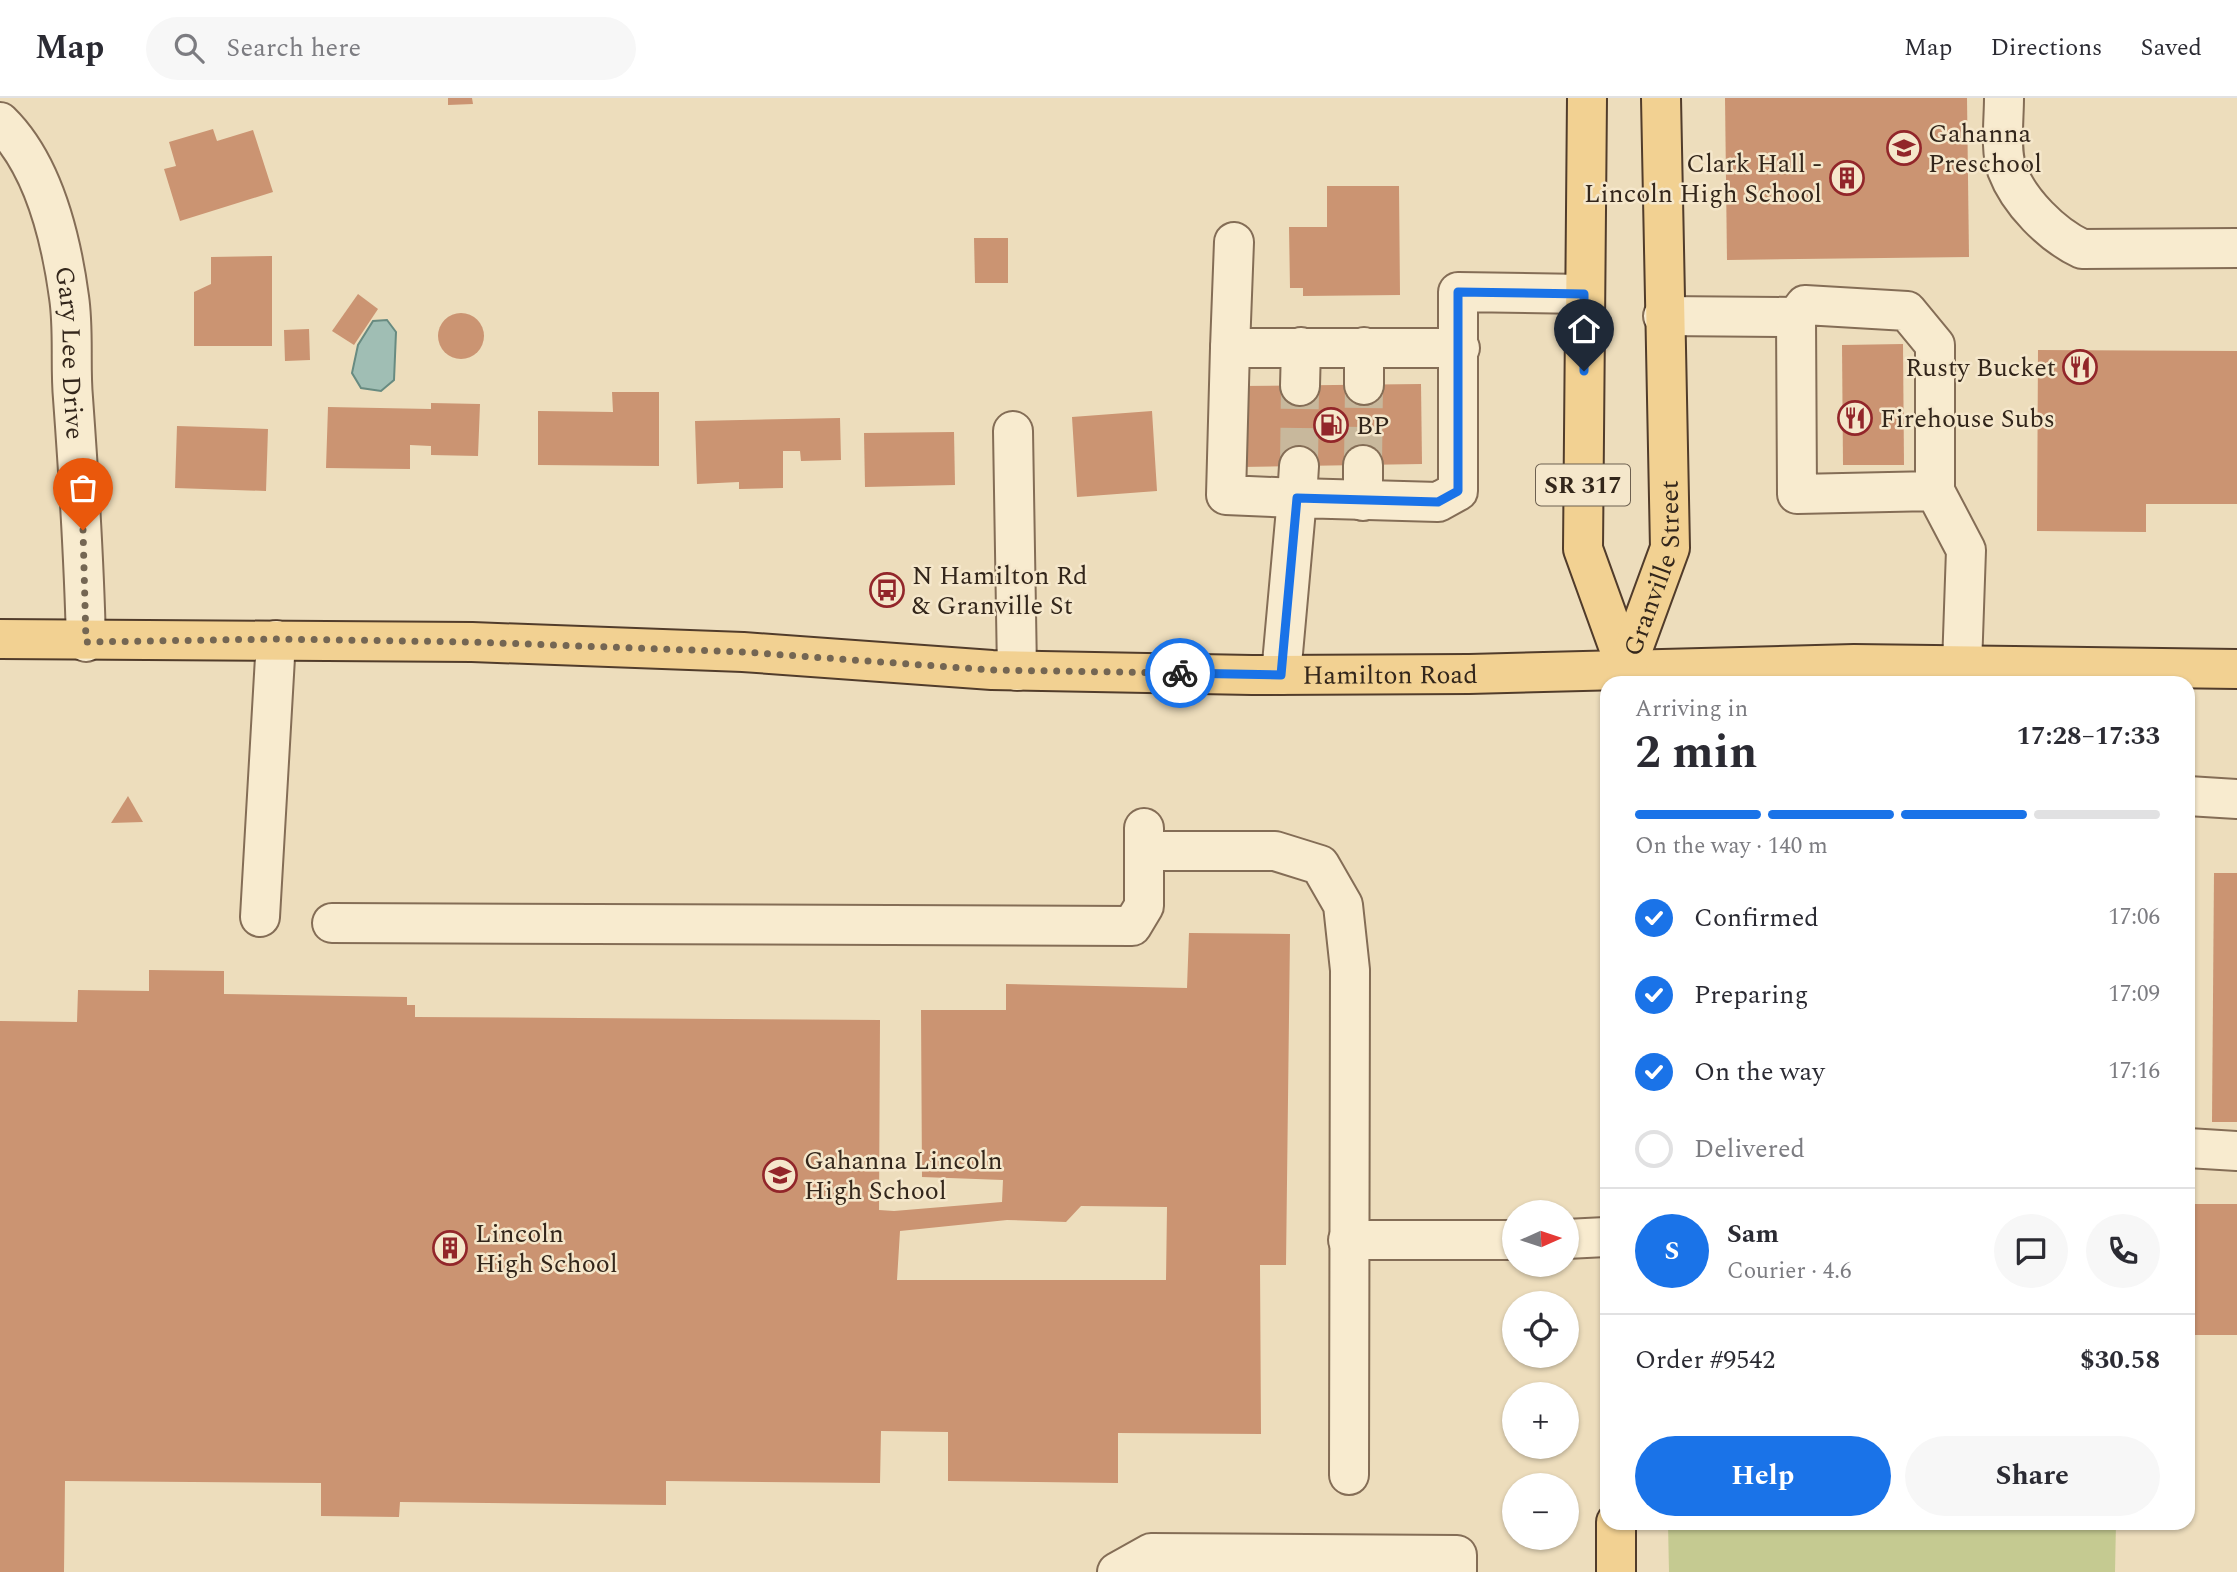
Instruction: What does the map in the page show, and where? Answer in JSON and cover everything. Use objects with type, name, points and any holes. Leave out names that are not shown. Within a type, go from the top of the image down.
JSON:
[{"type":"main road","name":"Granville Street","points":[[1587,98],[1583,549],[1626,675]]},
{"type":"main road","name":"Granville Street","points":[[1626,675],[1670,548],[1663,316],[1661,98]]},
{"type":"main road","name":"Hamilton Road","points":[[0,639],[86,642],[276,639],[743,652],[1017,671],[1281,675],[1626,675],[1962,666],[2166,675],[2237,669]]},
{"type":"main road","points":[[1616,1530],[1616,1572]]},
{"type":"street","points":[[2004,98],[2007,169],[2024,200],[2071,244],[2082,249],[2237,248]]},
{"type":"street","name":"Gary Lee Drive","points":[[0,122],[40,180],[56,231],[70,298],[73,393],[83,530],[86,642]]},
{"type":"street","points":[[1234,242],[1226,495],[1298,482],[1363,483],[1438,502],[1458,491],[1458,292],[1584,294]]},
{"type":"street","points":[[1935,491],[1797,494],[1796,317],[1805,305],[1907,311],[1935,345],[1935,491],[1966,550],[1962,666]]},
{"type":"street","points":[[1663,316],[1796,317]]},
{"type":"street","points":[[1300,386],[1301,347]]},
{"type":"street","points":[[1364,347],[1364,385]]},
{"type":"street","points":[[1230,348],[1460,348]]},
{"type":"street","points":[[1013,431],[1017,671]]},
{"type":"street","points":[[1281,675],[1298,482]]},
{"type":"street","points":[[260,917],[276,639]]},
{"type":"street","points":[[2195,796],[2237,799]]},
{"type":"street","points":[[332,923],[1132,926],[1144,906],[1144,839],[1275,851],[1320,865],[1343,905],[1350,970],[1349,1475]]},
{"type":"street","points":[[2195,1148],[2237,1151]]},
{"type":"street","points":[[1579,1238],[1600,1237]]},
{"type":"street","points":[[1348,1240],[1502,1240]]},
{"type":"street","points":[[1117,1572],[1151,1553],[1457,1555],[1458,1572]]},
{"type":"green space","points":[[1668,1530],[2116,1530],[2115,1572],[1669,1572]]},
{"type":"water","points":[[387,320],[396,332],[394,380],[381,391],[361,388],[352,373],[358,345],[373,321]]},
{"type":"building","points":[[448,98],[472,98],[473,104],[448,105]]},
{"type":"building","name":"Clark Hall - Lincoln High School","points":[[1725,98],[1967,98],[1969,257],[1727,260]]},
{"type":"building","points":[[213,129],[217,141],[253,130],[273,192],[180,221],[164,169],[176,166],[169,142]]},
{"type":"building","points":[[1327,186],[1399,186],[1400,295],[1303,296],[1303,288],[1290,288],[1289,227],[1327,227]]},
{"type":"building","points":[[974,238],[1008,238],[1008,283],[975,283]]},
{"type":"building","points":[[272,256],[272,346],[194,346],[194,292],[211,284],[211,257]]},
{"type":"building","points":[[358,294],[378,309],[354,345],[332,331]]},
{"type":"building","points":[[461,313],[477,320],[484,336],[477,352],[461,359],[445,352],[438,336],[445,320]]},
{"type":"building","points":[[309,329],[310,360],[285,361],[284,330]]},
{"type":"building","points":[[1903,344],[1904,465],[1843,465],[1842,345]]},
{"type":"building","points":[[2038,350],[2237,351],[2237,504],[2146,504],[2146,532],[2037,531]]},
{"type":"building","name":"BP","points":[[1421,384],[1422,464],[1241,467],[1240,386]]},
{"type":"building","points":[[612,392],[659,392],[659,466],[538,465],[538,411],[613,412]]},
{"type":"building","points":[[431,403],[480,404],[478,456],[431,455],[431,446],[410,445],[410,469],[326,468],[328,407],[431,409]]},
{"type":"building","points":[[1152,411],[1157,491],[1077,497],[1072,417]]},
{"type":"building","points":[[840,418],[841,460],[801,461],[800,451],[783,451],[783,488],[739,489],[739,482],[697,484],[695,421]]},
{"type":"building","points":[[177,426],[268,429],[266,491],[175,488]]},
{"type":"building","points":[[954,432],[955,485],[865,487],[864,433]]},
{"type":"building","points":[[128,796],[143,822],[111,823]]},
{"type":"building","points":[[2214,873],[2237,873],[2237,1122],[2212,1122]]},
{"type":"building","name":"Lincoln High School","points":[[1189,933],[1290,934],[1286,1265],[1260,1265],[1261,1434],[1118,1433],[1118,1483],[948,1481],[948,1432],[881,1431],[880,1483],[666,1481],[666,1505],[400,1502],[399,1517],[321,1516],[321,1483],[65,1481],[64,1572],[0,1572],[0,1021],[77,1022],[78,990],[149,991],[149,970],[224,971],[224,994],[407,997],[407,1005],[415,1005],[415,1017],[880,1020],[879,1210],[894,1211],[1002,1202],[1003,1180],[922,1177],[921,1010],[1006,1010],[1006,984],[1187,988]],"holes":[[[1081,1206],[1167,1207],[1166,1280],[897,1280],[900,1231],[1007,1220],[1066,1222]]]},
{"type":"building","points":[[2195,1204],[2237,1204],[2237,1335],[2195,1335]]},
{"type":"tunnel","points":[[1363,465],[1364,385]]},
{"type":"tunnel","points":[[1299,466],[1300,386]]},
{"type":"way so far","points":[[83,530],[86,642],[276,639],[472,642],[743,652],[992,670],[1180,673]]},
{"type":"place","name":"Gahanna Preschool","points":[[1904,148]]},
{"type":"place","name":"Clark Hall - Lincoln High School","points":[[1847,178]]},
{"type":"place","name":"Rusty Bucket","points":[[2080,367]]},
{"type":"place","name":"Firehouse Subs","points":[[1855,418]]},
{"type":"place","name":"BP","points":[[1331,425]]},
{"type":"place","name":"N Hamilton Rd & Granville St","points":[[887,590]]},
{"type":"place","name":"Gahanna Lincoln High School","points":[[780,1175]]},
{"type":"place","name":"Lincoln High School","points":[[450,1248]]},
{"type":"route","points":[[1180,673],[1281,675],[1297,498],[1438,502],[1452,497],[1458,491],[1458,292],[1584,294],[1584,371]]}]
